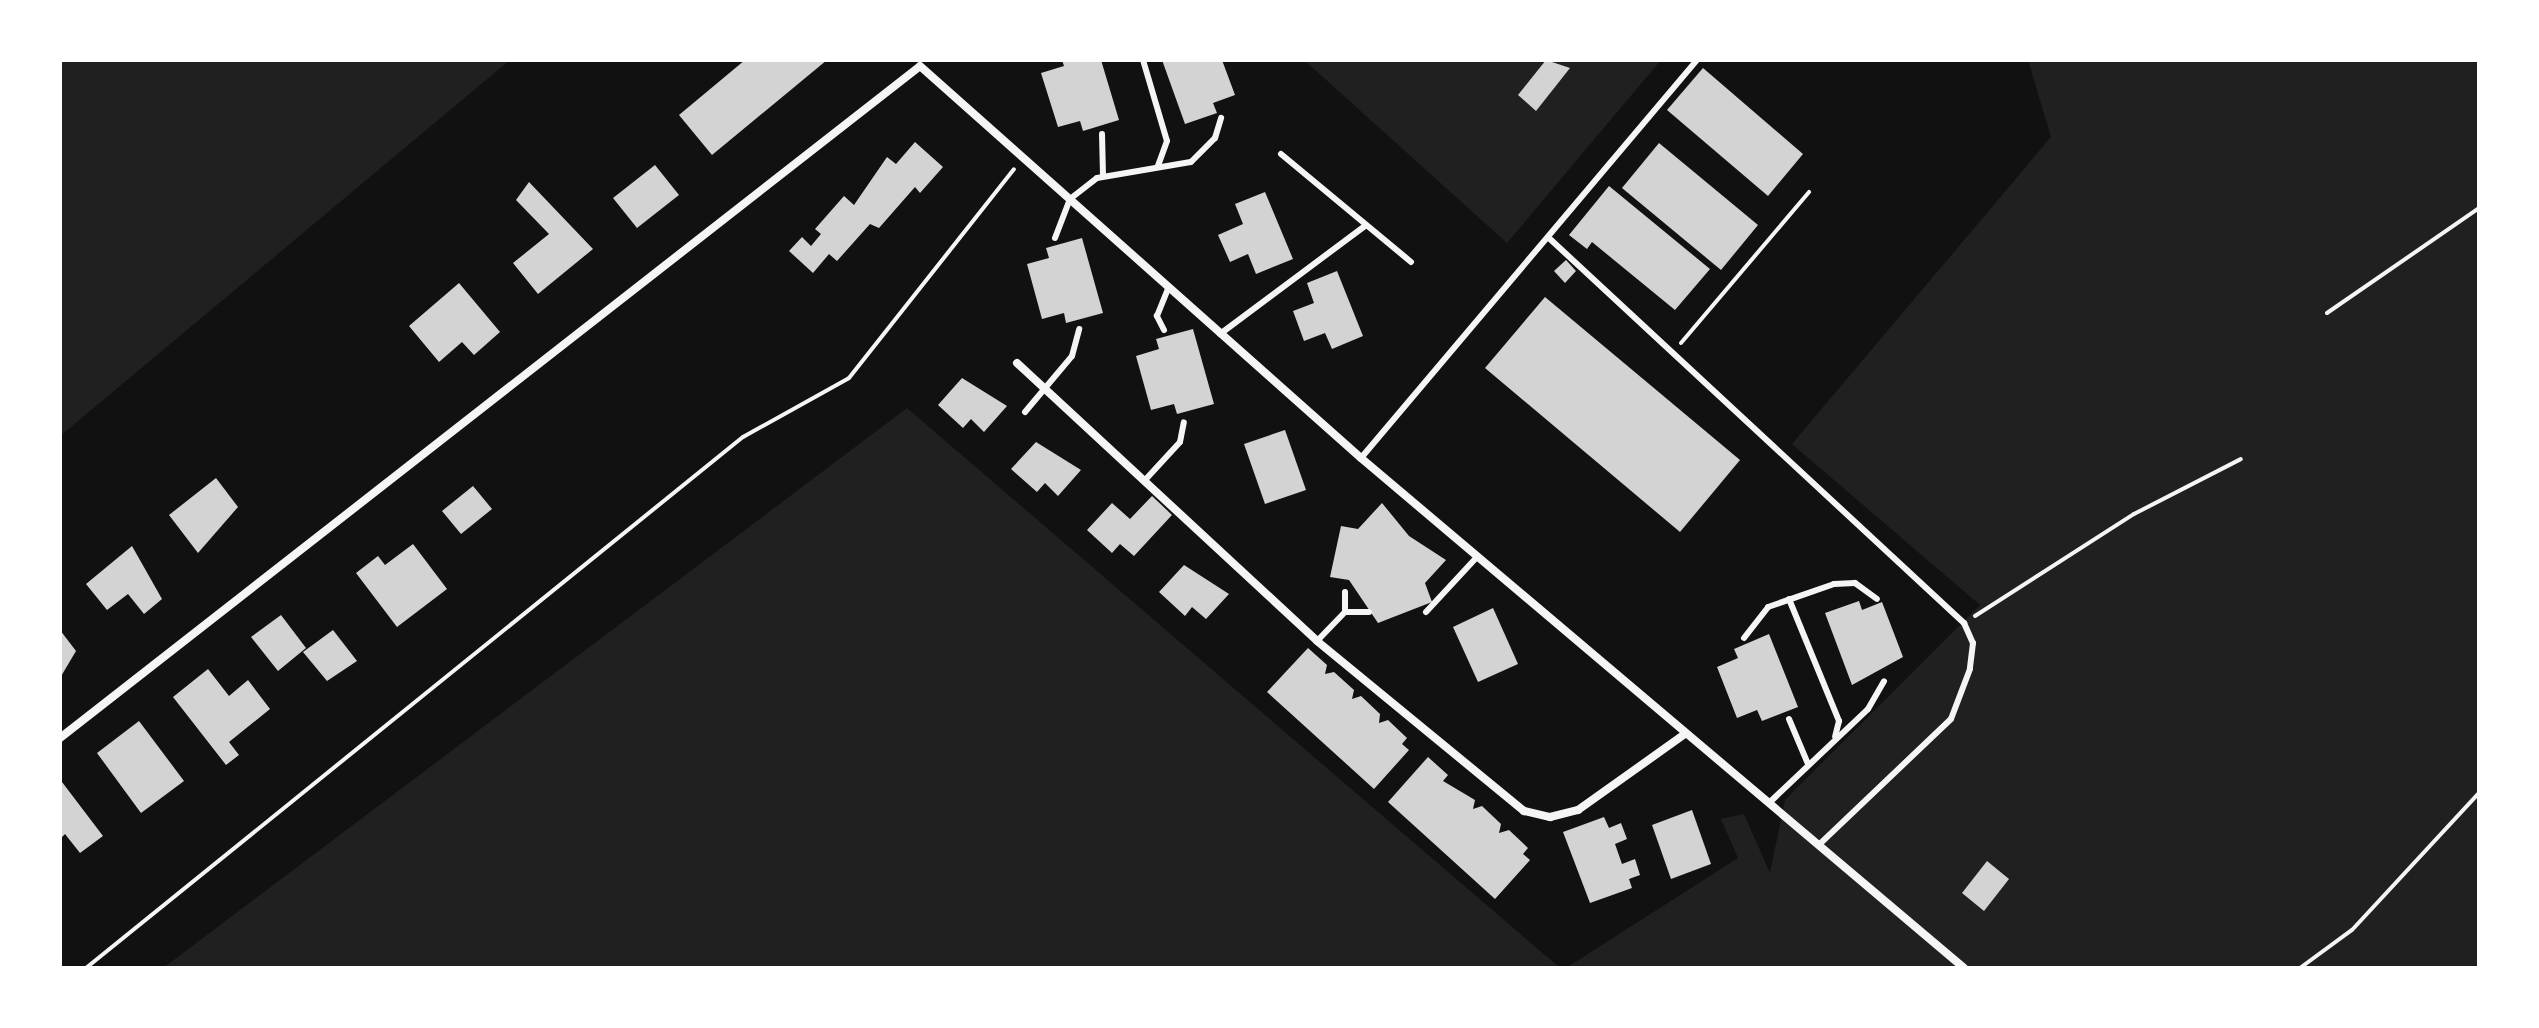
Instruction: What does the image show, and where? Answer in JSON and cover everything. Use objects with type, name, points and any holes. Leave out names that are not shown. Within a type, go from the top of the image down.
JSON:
[{"type":"street","points":[[60,738],[920,66],[1361,458],[1685,734],[1821,843],[1964,968]]},
{"type":"street","points":[[1017,363],[1146,479],[1317,641],[1537,816],[1578,810],[1685,734]]},
{"type":"lane","points":[[1143,60],[1167,141],[1157,166]]},
{"type":"lane","points":[[1361,458],[1550,239],[1697,60]]},
{"type":"lane","points":[[1055,238],[1070,199],[1103,174],[1198,159],[1221,118]]},
{"type":"lane","points":[[1102,134],[1103,174]]},
{"type":"lane","points":[[1281,154],[1411,262]]},
{"type":"lane","points":[[1220,334],[1366,225]]},
{"type":"lane","points":[[1550,239],[1670,355],[1964,623],[1973,643],[1970,669],[1951,719],[1821,843]]},
{"type":"lane","points":[[1164,330],[1157,316],[1168,289]]},
{"type":"lane","points":[[1025,412],[1042,388],[1072,356],[1079,329]]},
{"type":"lane","points":[[1146,479],[1180,442],[1184,422]]},
{"type":"lane","points":[[1426,612],[1477,557]]},
{"type":"lane","points":[[1744,638],[1759,613],[1789,599],[1845,582],[1877,599]]},
{"type":"lane","points":[[1317,641],[1345,612],[1345,592]]},
{"type":"lane","points":[[1789,599],[1839,721],[1835,738]]},
{"type":"lane","points":[[1345,612],[1369,612]]},
{"type":"lane","points":[[1770,802],[1878,698],[1884,681]]},
{"type":"lane","points":[[1789,719],[1808,764]]},
{"type":"path","points":[[86,968],[743,437],[849,378],[1022,157]]},
{"type":"path","points":[[1670,355],[1809,192]]},
{"type":"path","points":[[2327,313],[2479,208]]},
{"type":"path","points":[[1964,623],[2134,514],[2241,459]]},
{"type":"path","points":[[2300,968],[2352,930],[2479,793]]},
{"type":"shaded area","points":[[60,60],[510,60],[60,436]]},
{"type":"shaded area","points":[[1304,60],[1661,60],[1507,243]]},
{"type":"shaded area","points":[[2028,60],[2479,60],[2479,968],[1566,968],[1738,858],[1721,819],[1744,814],[1770,873],[1785,800],[1980,605],[1792,444],[2051,137]]},
{"type":"shaded area","points":[[907,408],[1560,968],[163,968]]},
{"type":"building","points":[[745,60],[827,60],[712,155],[679,115]]},
{"type":"building","points":[[1062,60],[1101,60],[1119,120],[1083,131],[1080,121],[1058,127],[1041,73],[1064,66]]},
{"type":"building","points":[[1162,60],[1222,60],[1235,95],[1213,103],[1217,113],[1185,124]]},
{"type":"building","points":[[1546,60],[1570,68],[1536,111],[1518,95]]},
{"type":"building","points":[[1703,68],[1803,154],[1768,196],[1667,110]]},
{"type":"building","points":[[915,142],[943,167],[920,193],[915,187],[879,228],[870,224],[837,261],[829,254],[813,273],[789,251],[802,237],[811,246],[821,234],[815,229],[844,196],[854,205],[887,157],[896,164]]},
{"type":"building","points":[[1659,143],[1758,225],[1721,270],[1622,188]]},
{"type":"building","points":[[655,165],[679,195],[637,228],[613,198]]},
{"type":"building","points":[[529,182],[593,249],[538,294],[513,263],[549,234],[516,200]]},
{"type":"building","points":[[1609,186],[1710,269],[1675,310],[1592,242],[1587,249],[1569,235]]},
{"type":"building","points":[[1265,192],[1293,259],[1256,274],[1248,254],[1230,262],[1218,235],[1243,224],[1235,204]]},
{"type":"building","points":[[1082,238],[1103,313],[1066,323],[1064,313],[1042,319],[1027,264],[1049,258],[1046,248]]},
{"type":"building","points":[[1566,260],[1576,271],[1565,283],[1554,271]]},
{"type":"building","points":[[1337,271],[1363,336],[1332,349],[1325,333],[1304,341],[1293,311],[1314,303],[1307,283]]},
{"type":"building","points":[[459,283],[500,332],[474,355],[462,342],[439,362],[409,326]]},
{"type":"building","points":[[1545,297],[1740,460],[1680,532],[1485,368]]},
{"type":"building","points":[[1193,329],[1214,404],[1177,414],[1174,404],[1151,410],[1136,356],[1159,349],[1156,339]]},
{"type":"building","points":[[962,378],[1007,406],[984,432],[971,419],[963,428],[938,405]]},
{"type":"building","points":[[1285,430],[1306,490],[1265,504],[1244,444]]},
{"type":"building","points":[[1036,442],[1081,470],[1058,496],[1045,483],[1037,492],[1011,469]]},
{"type":"building","points":[[216,478],[238,507],[198,553],[169,515]]},
{"type":"building","points":[[473,486],[492,509],[461,534],[442,511]]},
{"type":"building","points":[[1152,496],[1172,515],[1134,556],[1120,544],[1112,553],[1087,530],[1112,503],[1130,519]]},
{"type":"building","points":[[1382,503],[1409,536],[1446,560],[1425,583],[1432,602],[1378,623],[1349,580],[1330,577],[1341,526],[1358,529]]},
{"type":"building","points":[[413,544],[447,589],[397,627],[356,573],[378,556],[385,565]]},
{"type":"building","points":[[132,546],[162,599],[144,614],[128,594],[107,610],[86,584]]},
{"type":"building","points":[[1184,565],[1229,594],[1206,619],[1192,607],[1185,616],[1159,592]]},
{"type":"building","points":[[1859,601],[1862,610],[1882,602],[1903,657],[1852,685],[1825,613]]},
{"type":"building","points":[[1493,608],[1518,664],[1478,682],[1453,627]]},
{"type":"building","points":[[281,615],[306,648],[278,671],[251,637]]},
{"type":"building","points":[[60,630],[76,651],[60,678]]},
{"type":"building","points":[[333,630],[357,661],[327,681],[303,652]]},
{"type":"building","points":[[1769,634],[1798,707],[1762,721],[1757,710],[1737,718],[1717,667],[1738,658],[1734,649]]},
{"type":"building","points":[[1308,648],[1327,665],[1325,674],[1334,672],[1354,690],[1352,699],[1361,696],[1380,714],[1379,723],[1388,720],[1407,738],[1402,744],[1409,750],[1374,789],[1267,692]]},
{"type":"building","points":[[208,669],[229,696],[248,680],[270,709],[229,742],[239,755],[226,765],[173,697]]},
{"type":"building","points":[[139,721],[184,781],[141,813],[97,753]]},
{"type":"building","points":[[1428,757],[1448,775],[1443,781],[1475,800],[1473,809],[1482,806],[1501,824],[1499,833],[1509,830],[1528,848],[1523,854],[1530,860],[1495,899],[1388,802]]},
{"type":"building","points":[[62,782],[103,836],[80,853],[65,834],[60,839]]},
{"type":"building","points":[[1692,810],[1711,864],[1671,879],[1652,825]]},
{"type":"building","points":[[1604,817],[1609,828],[1621,823],[1627,839],[1615,844],[1622,864],[1635,859],[1640,875],[1629,879],[1632,888],[1590,903],[1563,832]]},
{"type":"building","points":[[1987,861],[2009,879],[1984,911],[1962,893]]}]
